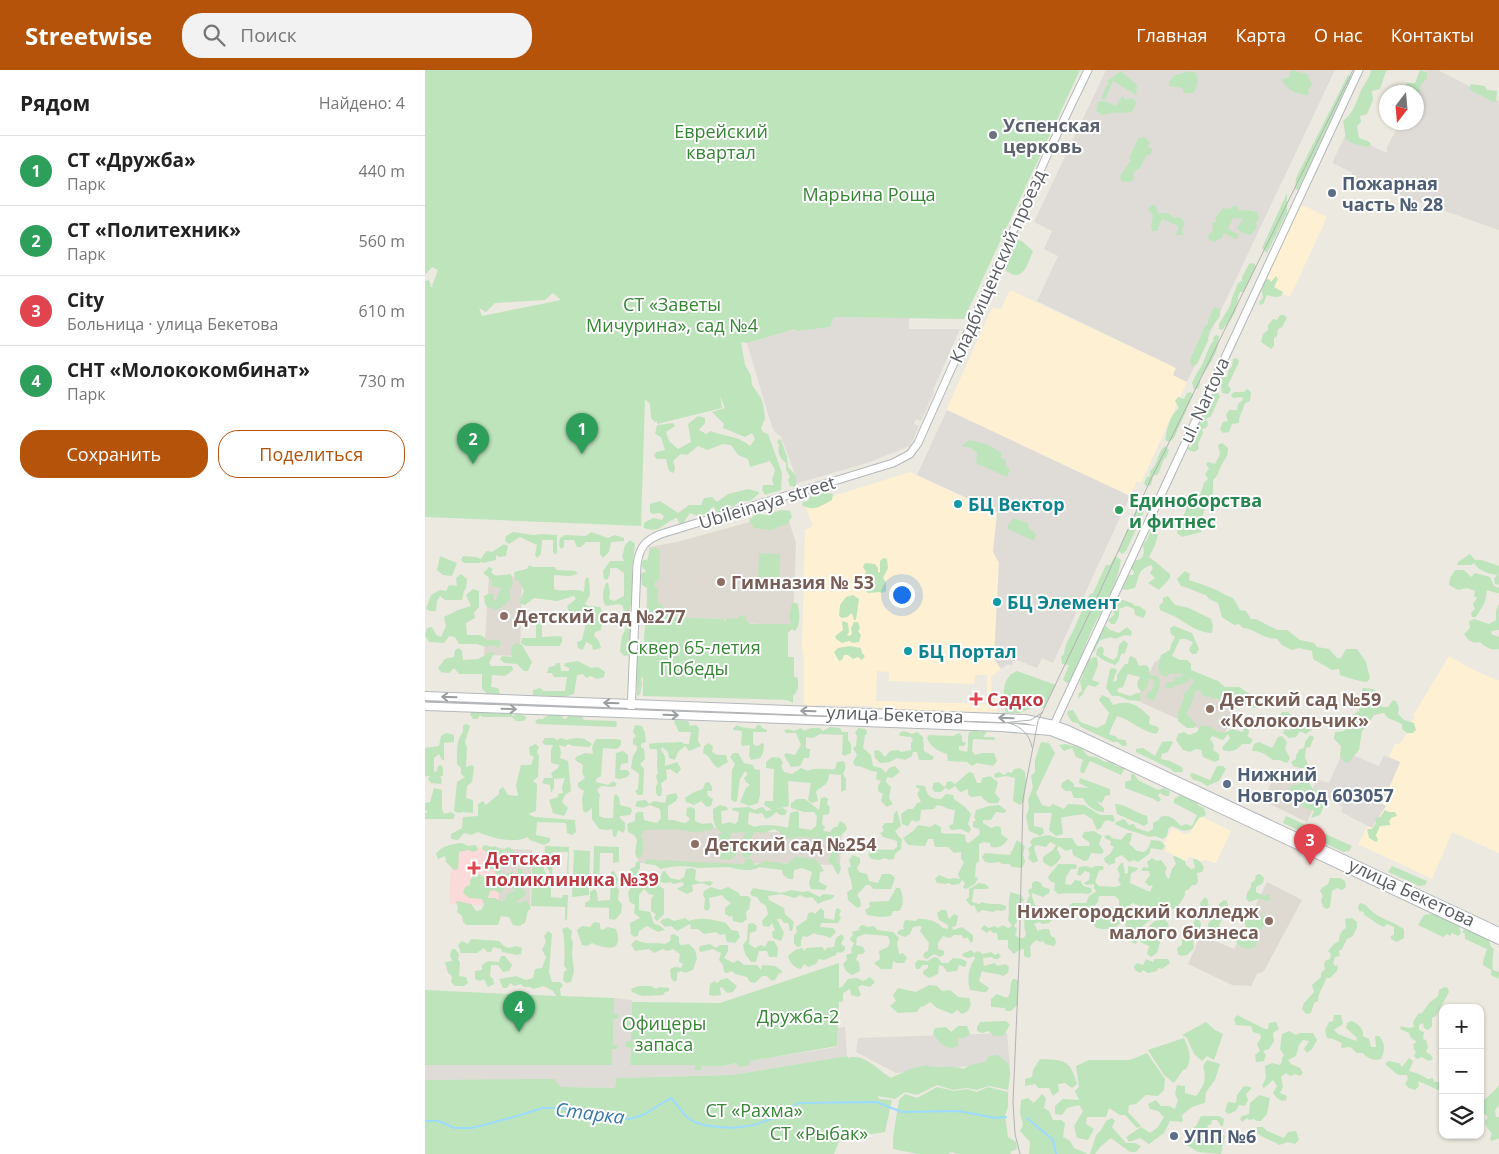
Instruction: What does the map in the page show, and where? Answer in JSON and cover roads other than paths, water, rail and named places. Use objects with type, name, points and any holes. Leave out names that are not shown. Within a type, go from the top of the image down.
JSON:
[{"type":"main road","name":"улица Бекетова","points":[[425,696],[1025,719],[1053,728],[1153,770],[1499,932]]},
{"type":"main road","name":"улица Бекетова","points":[[425,706],[1053,728],[1499,940]]},
{"type":"street","name":"Кладбищенский проезд","points":[[904,458],[915,449],[918,443],[1048,153],[1088,70]]},
{"type":"street","name":"ul. Nartova","points":[[1053,728],[1359,70]]},
{"type":"street","name":"Ubileinaya street","points":[[631,704],[638,555],[648,540],[661,534],[791,495],[904,458]]},
{"type":"street","points":[[631,704],[631,714]]},
{"type":"waterway","name":"Старка","points":[[425,1121],[438,1121],[455,1128],[472,1128],[542,1108],[562,1108],[588,1115],[629,1119],[643,1115],[671,1098],[685,1115],[694,1122],[708,1126],[732,1128],[754,1125],[774,1118],[799,1103],[876,1102],[902,1112],[958,1111],[996,1118],[1006,1117]]},
{"type":"waterway","name":"Старка","points":[[1027,1118],[1053,1140],[1056,1154]]},
{"type":"tram line","points":[[1020,1154],[1015,1134],[1013,1102],[1023,799],[1038,721],[1150,481],[1353,70]]},
{"type":"tram line","points":[[425,702],[1002,723],[1031,720],[1043,712]]},
{"type":"tram line","points":[[1009,723],[1024,732],[1029,738],[1032,747]]},
{"type":"place","name":"Успенская церковь","points":[[993,135]]},
{"type":"place","name":"Пожарная часть № 28","points":[[1332,193]]},
{"type":"place","name":"СТ «Дружба»","points":[[582,454]]},
{"type":"place","name":"СТ «Политехник»","points":[[473,464]]},
{"type":"place","name":"БЦ Вектор","points":[[958,504]]},
{"type":"place","name":"Единоборства и фитнес","points":[[1119,510]]},
{"type":"place","name":"Гимназия № 53","points":[[721,582]]},
{"type":"place","name":"БЦ Элемент","points":[[997,602]]},
{"type":"place","name":"Детский сад №277","points":[[504,616]]},
{"type":"place","name":"БЦ Портал","points":[[908,651]]},
{"type":"place","name":"Садко","points":[[976,699]]},
{"type":"place","name":"Детский сад №59 «Колокольчик»","points":[[1210,709]]},
{"type":"place","name":"Нижний Новгород 603057","points":[[1227,784]]},
{"type":"place","name":"Детский сад №254","points":[[695,844]]},
{"type":"place","name":"City","points":[[1310,865]]},
{"type":"place","name":"Детская поликлиника №39","points":[[474,868]]},
{"type":"place","name":"Нижегородский колледж малого бизнеса","points":[[1269,921]]},
{"type":"place","name":"СНТ «Молококомбинат»","points":[[519,1032]]},
{"type":"place","name":"УПП №6","points":[[1174,1136]]},
{"type":"park label","name":"Еврейский квартал","points":[[721,141]]},
{"type":"park label","name":"Марьина Роща","points":[[869,194]]},
{"type":"park label","name":"СТ «Заветы Мичурина», сад №4","points":[[672,314]]},
{"type":"park label","name":"Сквер 65-летия Победы","points":[[694,657]]},
{"type":"park label","name":"Дружба-2","points":[[798,1016]]},
{"type":"park label","name":"Офицеры запаса","points":[[664,1033]]},
{"type":"park label","name":"СТ «Рахма»","points":[[754,1110]]},
{"type":"park label","name":"СТ «Рыбак»","points":[[819,1133]]}]
